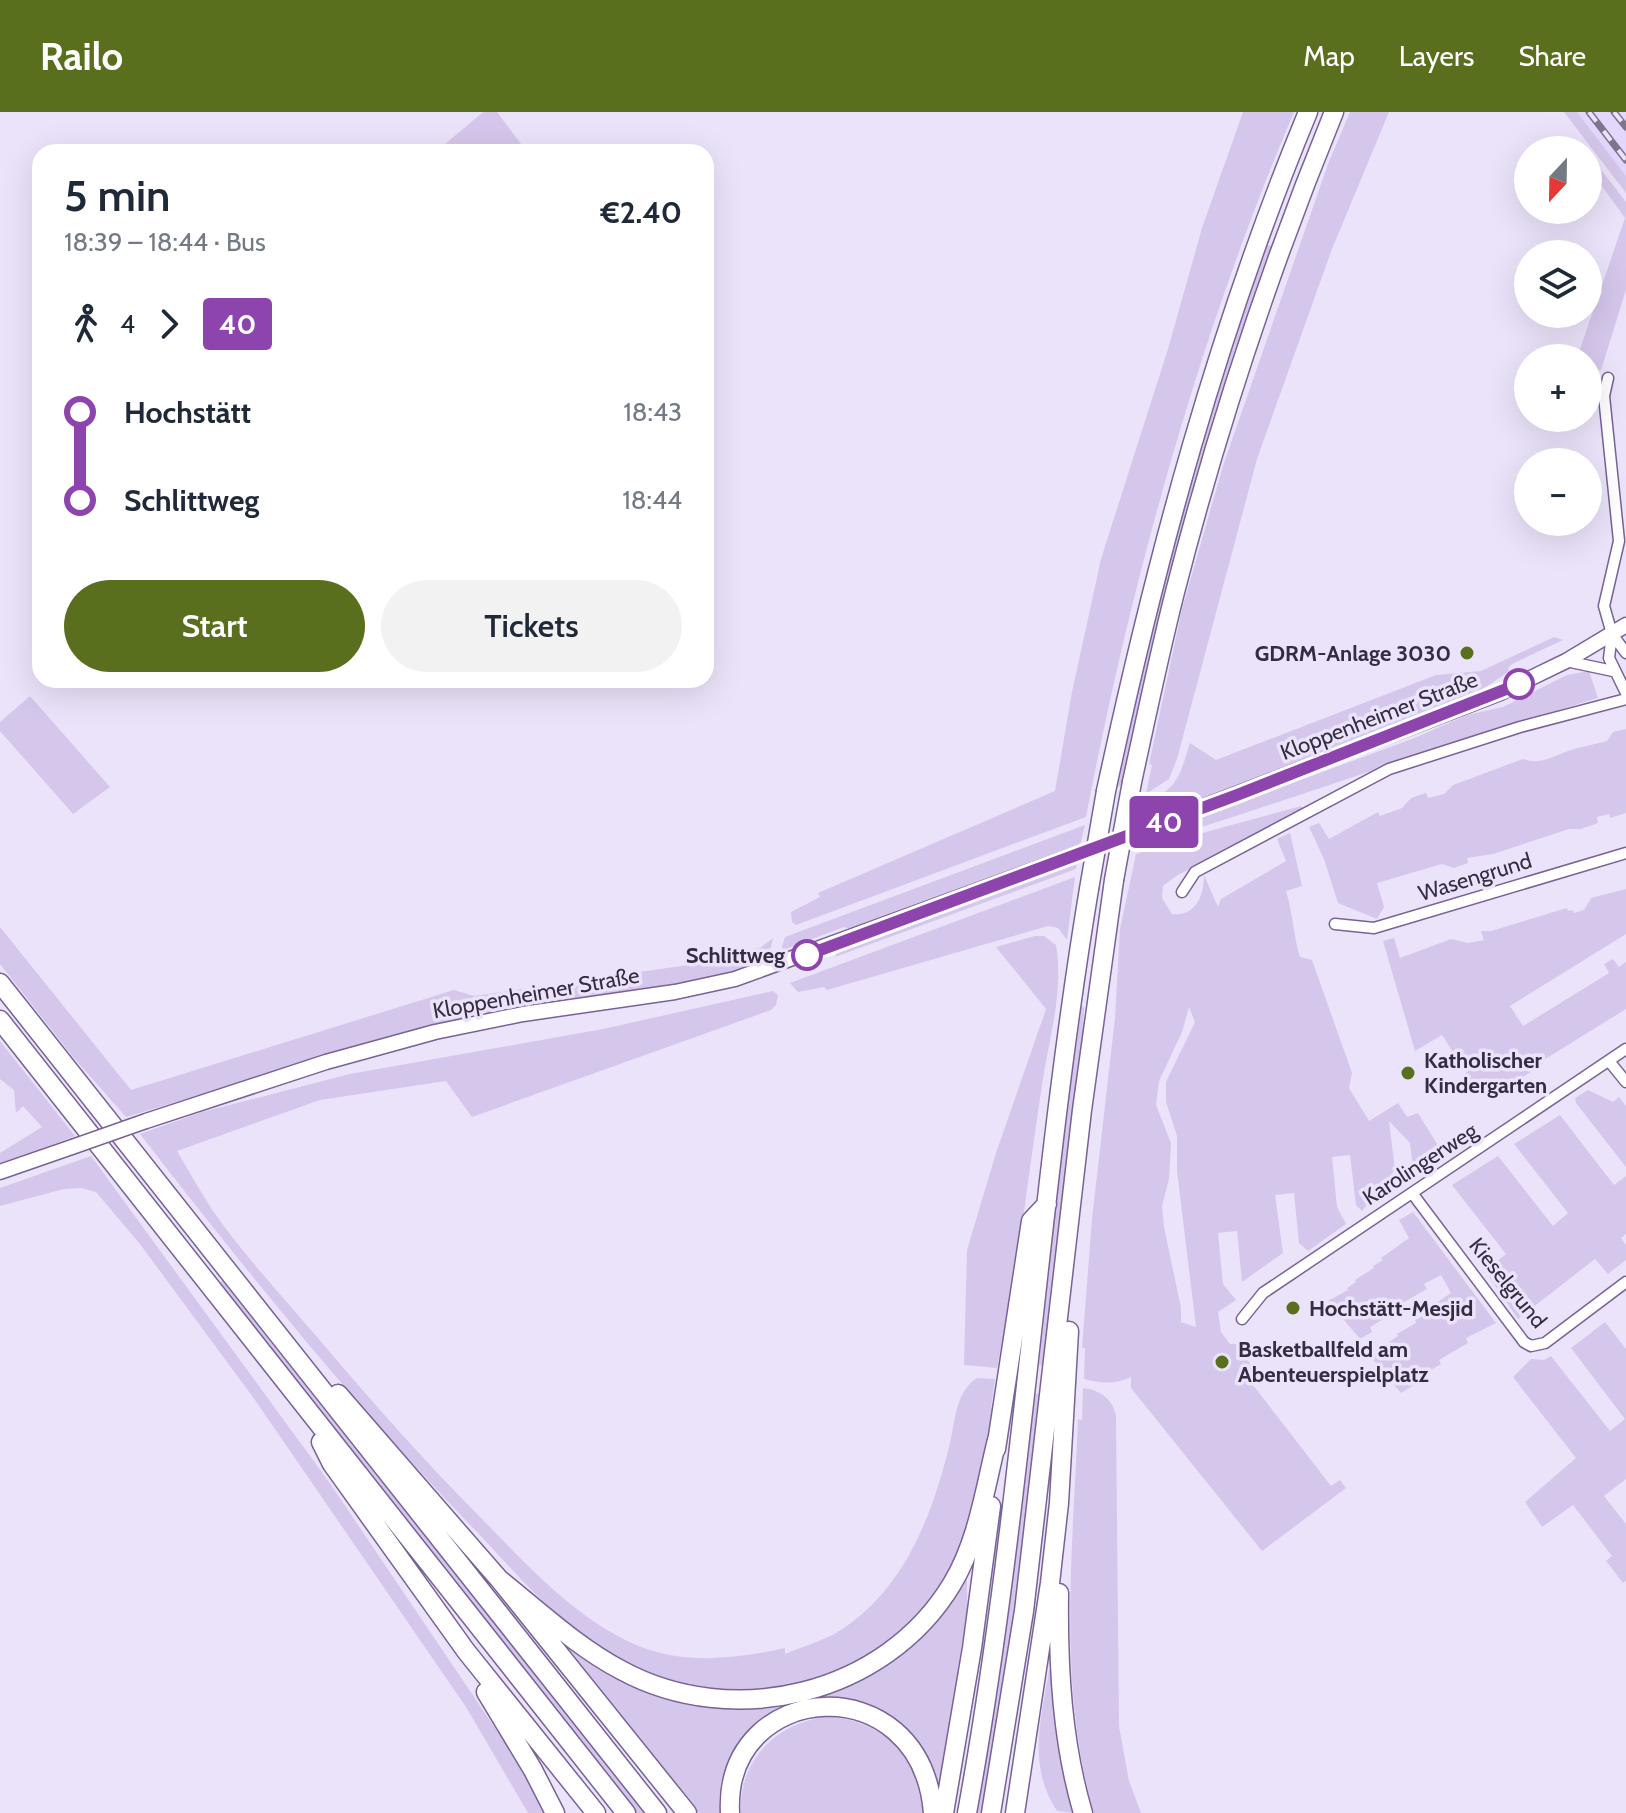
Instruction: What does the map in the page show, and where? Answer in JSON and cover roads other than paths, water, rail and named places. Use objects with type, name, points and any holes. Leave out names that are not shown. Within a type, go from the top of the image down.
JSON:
[{"type":"highway","points":[[967,1813],[1001,1609],[1067,1041],[1106,791],[1140,636],[1183,471],[1231,318],[1308,112]]},
{"type":"highway","points":[[991,1813],[1057,1395],[1065,1263],[1082,1110],[1114,880],[1132,782],[1171,608],[1208,469],[1253,326],[1334,112]]},
{"type":"highway","points":[[0,983],[657,1813]]},
{"type":"highway","points":[[0,1020],[626,1813]]},
{"type":"highway","points":[[499,1579],[589,1650],[621,1671],[691,1695],[728,1700],[805,1692],[846,1677],[881,1657],[914,1630],[942,1598],[960,1569],[973,1535],[997,1440],[1031,1221],[1047,1204]]},
{"type":"highway","points":[[291,1352],[335,1390],[499,1579],[687,1813]]},
{"type":"highway","points":[[1057,1395],[1059,1666],[1065,1729],[1083,1813]]},
{"type":"highway","points":[[302,1404],[332,1464],[466,1651],[596,1813]]},
{"type":"highway","points":[[944,1813],[972,1648],[994,1488],[997,1440]]},
{"type":"highway","points":[[1015,1813],[1038,1676],[1059,1503]]},
{"type":"highway","points":[[466,1651],[479,1681],[526,1757],[555,1813]]},
{"type":"highway","points":[[730,1813],[735,1774],[746,1751],[761,1734],[777,1721],[797,1712],[834,1706],[867,1713],[899,1733],[924,1770],[933,1813]]},
{"type":"main road","name":"Kloppenheimer Straße","points":[[1140,831],[1476,702],[1566,661],[1626,625]]},
{"type":"main road","name":"Kloppenheimer Straße","points":[[0,1172],[283,1075],[435,1032],[523,1014],[675,992],[735,979],[1078,854]]},
{"type":"street","points":[[1608,378],[1604,396],[1619,541],[1604,606],[1612,634],[1626,653]]},
{"type":"street","points":[[1612,634],[1609,658],[1626,693]]},
{"type":"street","points":[[1566,661],[1613,671]]},
{"type":"street","points":[[1182,892],[1195,872],[1389,769],[1520,727],[1626,699]]},
{"type":"street","name":"Wasengrund","points":[[1335,924],[1374,928],[1626,853]]},
{"type":"street","name":"Karolingerweg","points":[[1242,1319],[1263,1293],[1626,1049]]},
{"type":"street","points":[[1609,1061],[1626,1082]]},
{"type":"street","name":"Kieselgrund","points":[[1412,1193],[1524,1342],[1531,1346],[1545,1343],[1626,1282]]},
{"type":"railway","points":[[1589,112],[1626,160]]},
{"type":"railway","points":[[1614,112],[1626,127]]},
{"type":"place","name":"GDRM-Anlage 3030","points":[[1467,653]]},
{"type":"place","name":"Schlittweg","points":[[807,955]]},
{"type":"place","name":"Katholischer Kindergarten","points":[[1408,1073]]},
{"type":"place","name":"Hochstätt-Mesjid","points":[[1293,1308]]},
{"type":"place","name":"Basketballfeld am Abenteuerspielplatz","points":[[1222,1362]]}]
